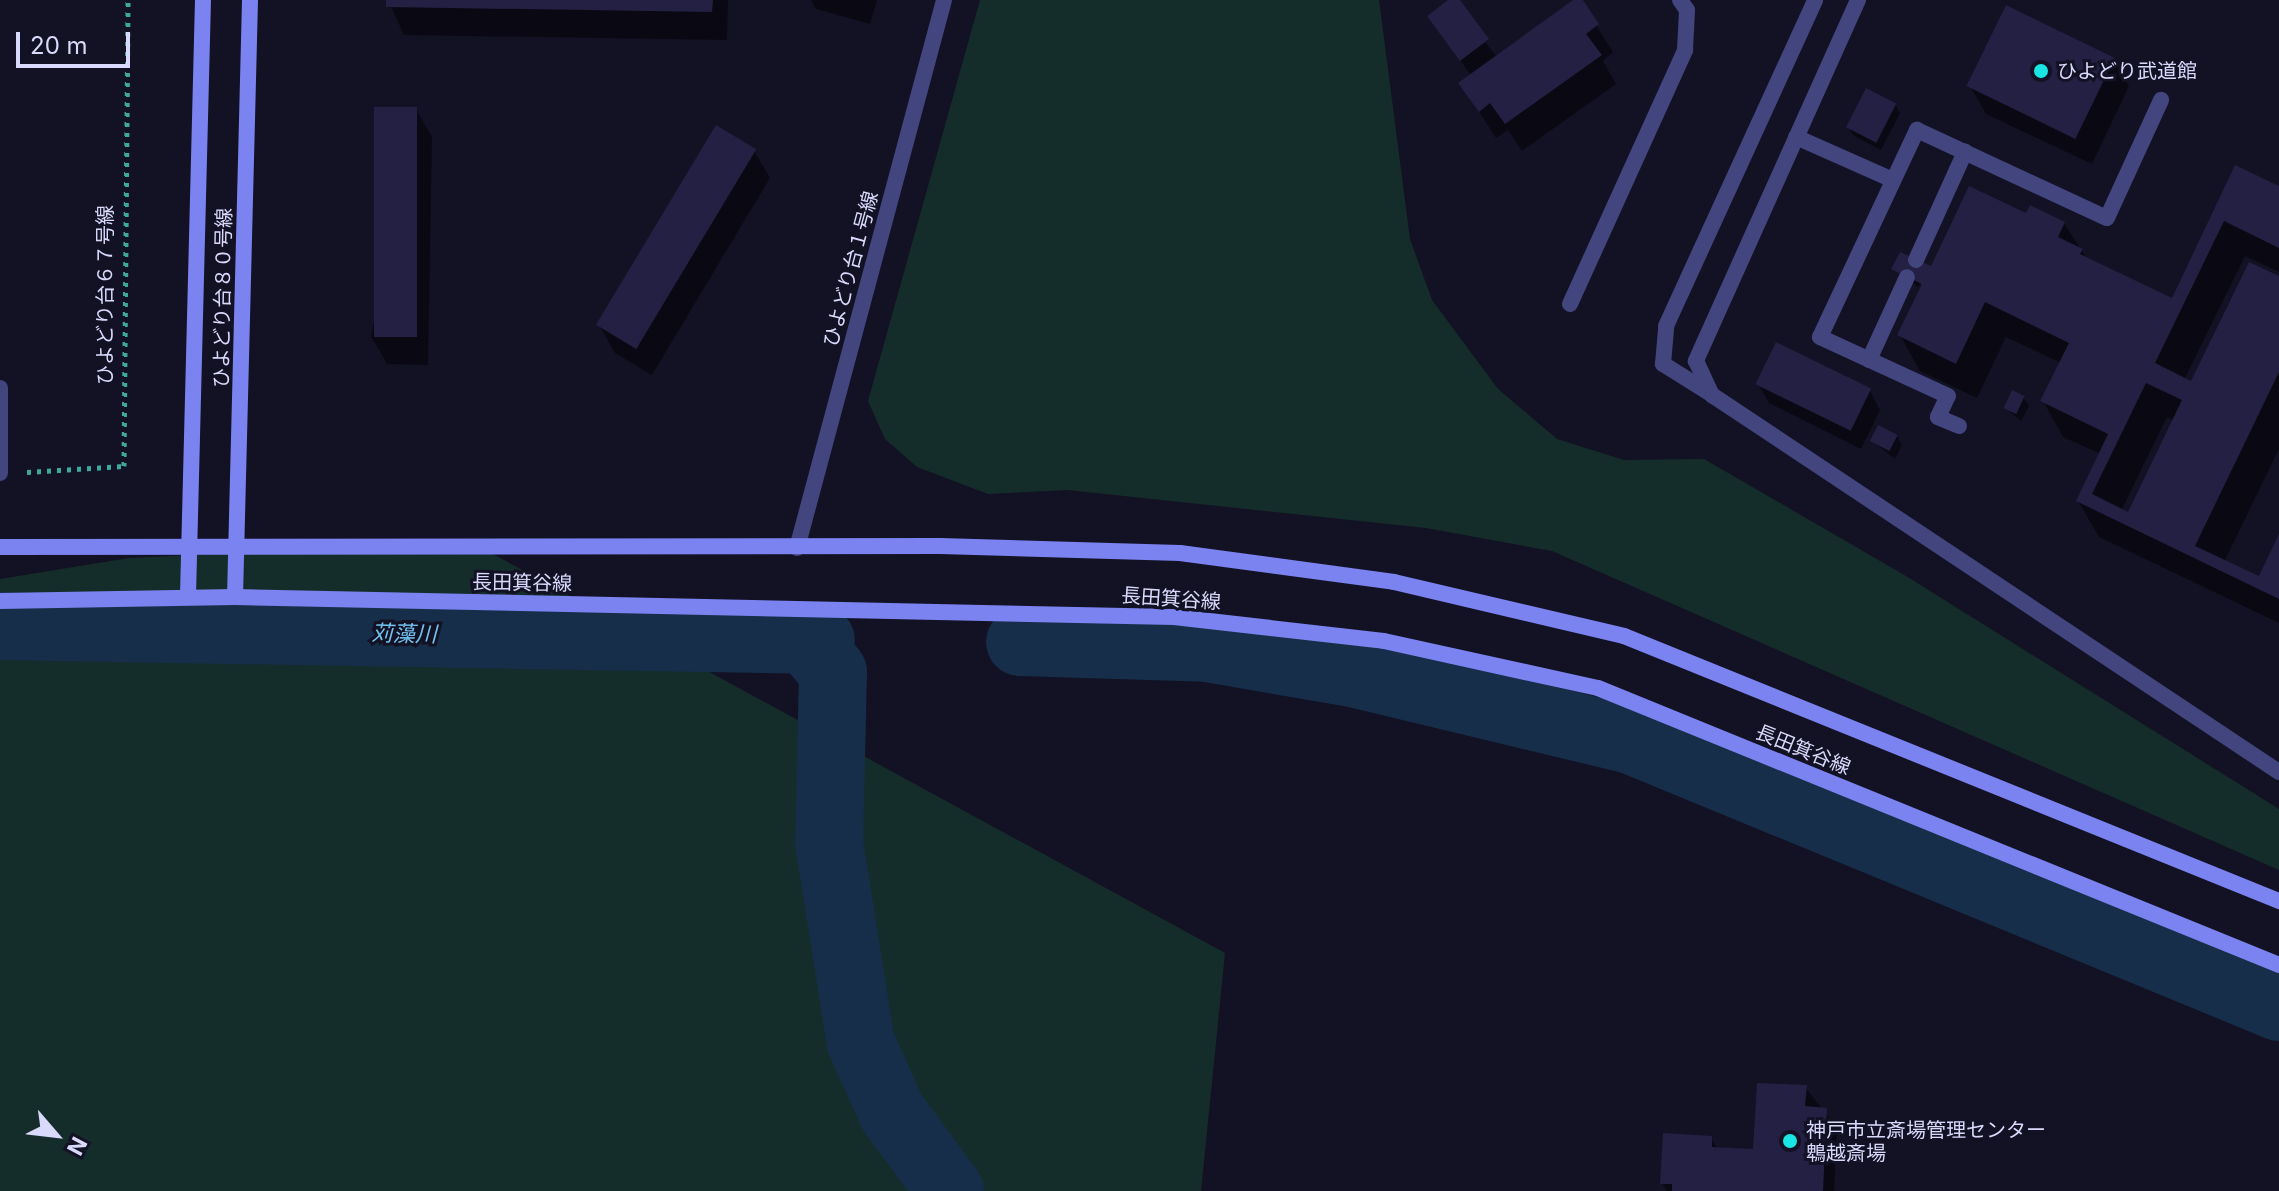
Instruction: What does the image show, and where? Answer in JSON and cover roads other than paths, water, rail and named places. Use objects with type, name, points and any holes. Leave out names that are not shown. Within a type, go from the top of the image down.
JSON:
[{"type":"street","name":"ひよどり台８０号線","points":[[188,596],[192,544],[203,0]]},
{"type":"street","name":"ひよどり台８０号線","points":[[235,597],[250,0]]},
{"type":"street","name":"ひよどり台１号線","points":[[797,548],[944,0]]},
{"type":"street","points":[[1570,304],[1685,50],[1687,10],[1680,0]]},
{"type":"street","points":[[1815,0],[1666,326],[1663,364],[2279,772]]},
{"type":"street","points":[[1712,395],[1696,361],[1858,0]]},
{"type":"street","points":[[1959,426],[1938,417],[1948,396],[1820,337],[1917,130],[2107,218],[2161,100]]},
{"type":"street","points":[[1796,137],[1893,180]]},
{"type":"street","points":[[1916,260],[1965,152]]},
{"type":"street","points":[[1869,360],[1907,277]]},
{"type":"street","points":[[0,388],[1,473]]},
{"type":"street","name":"長田箕谷線","points":[[0,547],[237,543],[1180,553],[1394,582],[1624,636],[2279,901]]},
{"type":"street","name":"長田箕谷線","points":[[0,601],[188,596],[1174,617],[1384,641],[1598,688],[2279,965]]},
{"type":"waterway","name":"苅藻川","points":[[0,626],[821,640]]},
{"type":"waterway","points":[[808,642],[833,672],[829,842],[861,1043],[892,1112],[950,1191]]},
{"type":"waterway","points":[[1020,642],[1207,648],[1352,673],[1631,740],[2279,1007]]},
{"type":"place","name":"ひよどり武道館","points":[[2041,71]]},
{"type":"place","name":"神戸市立斎場管理センター 鵯越斎場","points":[[1790,1141]]}]
